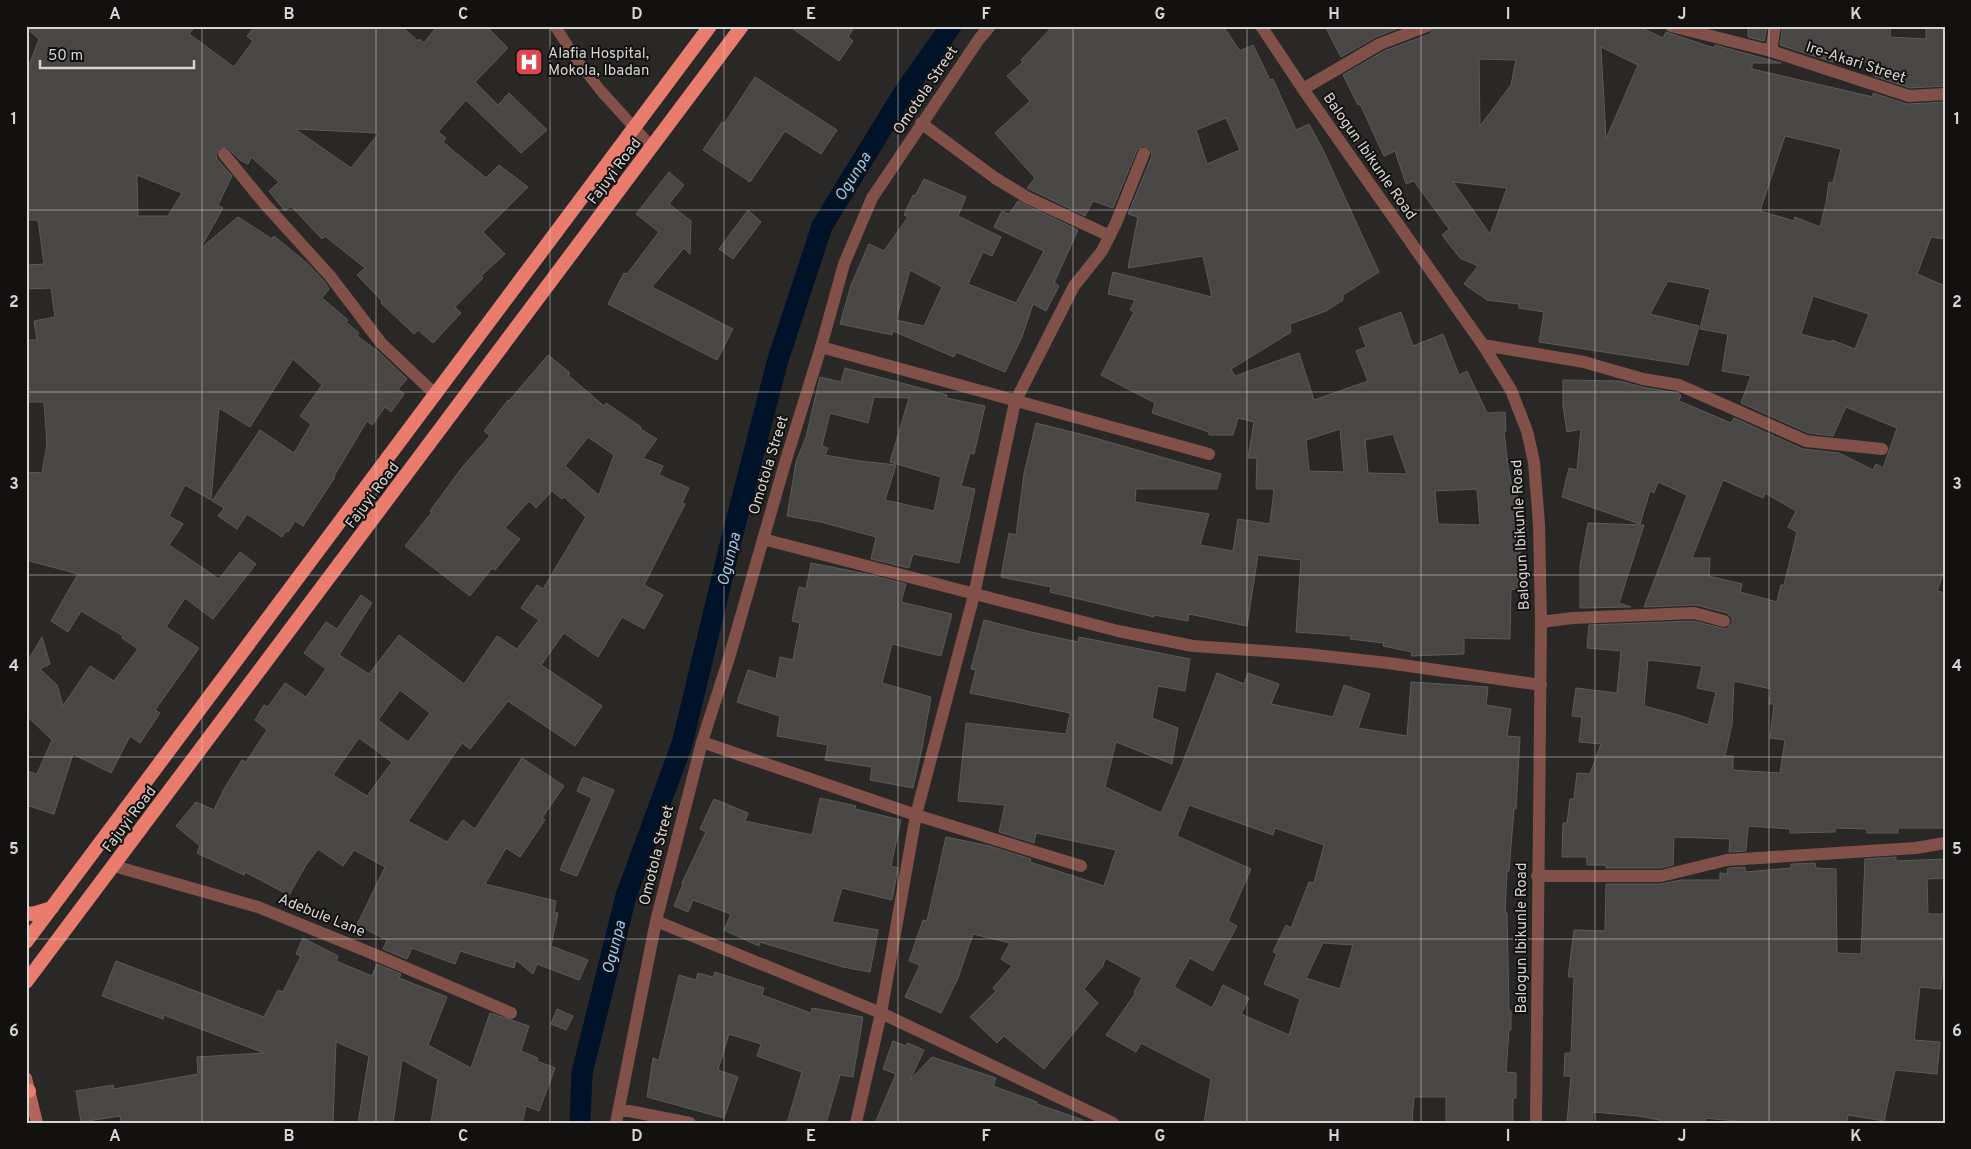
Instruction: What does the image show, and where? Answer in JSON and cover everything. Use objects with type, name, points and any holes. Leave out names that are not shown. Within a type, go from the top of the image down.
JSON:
[{"type":"highway","name":"Fajuyi Road","points":[[26,942],[710,26]]},
{"type":"highway","name":"Fajuyi Road","points":[[26,982],[742,26]]},
{"type":"highway","points":[[26,913],[32,914],[52,908]]},
{"type":"main road","points":[[27,1086],[37,1123]]},
{"type":"street","name":"Omotola Street","points":[[616,1123],[656,921],[702,742],[729,658],[844,264],[872,198],[979,39],[990,26]]},
{"type":"street","name":"Balogun Ibikunle Road","points":[[1260,26],[1483,345],[1511,390],[1527,431],[1534,462],[1539,524],[1541,622],[1536,1123]]},
{"type":"street","points":[[1303,89],[1380,44],[1427,26]]},
{"type":"street","name":"Ire-Akari Street","points":[[1670,26],[1771,51],[1909,96],[1945,94]]},
{"type":"street","points":[[1771,51],[1775,26]]},
{"type":"street","points":[[922,123],[995,178],[1028,198],[1110,236]]},
{"type":"street","points":[[856,1123],[882,1013],[916,816],[974,595],[1015,402],[1074,286],[1102,251],[1110,236],[1144,153]]},
{"type":"street","points":[[224,154],[264,203],[330,276],[381,343],[436,395]]},
{"type":"street","points":[[1483,345],[1584,362],[1643,379],[1678,385],[1753,416],[1806,441],[1882,449]]},
{"type":"street","points":[[821,347],[1209,454]]},
{"type":"street","points":[[763,539],[1118,631],[1193,646],[1324,656],[1541,685]]},
{"type":"street","points":[[1541,622],[1572,618],[1694,613],[1724,621]]},
{"type":"street","points":[[702,742],[916,816],[1081,866]]},
{"type":"street","points":[[1537,876],[1660,876],[1727,860],[1906,849],[1945,843]]},
{"type":"street","name":"Adebule Lane","points":[[114,866],[258,907],[511,1012]]},
{"type":"street","points":[[656,921],[882,1013],[1113,1123]]},
{"type":"street","points":[[619,1108],[690,1123]]},
{"type":"lane","points":[[555,26],[577,60],[595,83],[652,147]]},
{"type":"building","points":[[26,26],[196,26],[189,34],[234,67],[253,41],[247,36],[255,26],[401,26],[418,41],[419,39],[424,43],[437,26],[486,26],[508,48],[475,82],[498,105],[509,93],[547,130],[521,153],[466,100],[438,132],[446,138],[443,142],[486,178],[499,165],[528,187],[483,232],[505,254],[481,276],[483,278],[455,307],[461,313],[433,343],[418,330],[414,334],[381,303],[382,301],[357,275],[365,268],[325,236],[322,239],[291,206],[285,211],[269,191],[279,182],[251,157],[248,164],[240,160],[227,147],[219,148],[216,155],[217,159],[232,176],[218,205],[223,208],[200,249],[238,217],[272,239],[274,236],[307,263],[324,281],[329,289],[322,298],[348,320],[346,322],[359,333],[357,336],[379,352],[407,379],[398,389],[404,394],[391,412],[385,407],[372,425],[367,421],[335,477],[303,526],[295,521],[288,532],[286,531],[282,537],[247,514],[237,529],[218,516],[224,508],[212,501],[260,430],[294,453],[311,424],[300,416],[322,385],[293,359],[250,427],[219,408],[211,500],[185,485],[169,516],[183,524],[169,545],[219,579],[240,552],[256,564],[213,619],[185,598],[166,627],[199,648],[155,710],[160,713],[140,743],[130,736],[111,773],[73,754],[54,814],[26,805],[26,771],[37,774],[52,740],[26,715],[26,656],[29,659],[42,637],[50,664],[40,669],[57,685],[63,706],[90,666],[114,681],[138,649],[122,638],[123,636],[81,611],[68,632],[51,621],[78,574],[26,560],[26,472],[42,473],[47,444],[44,402],[26,402],[26,340],[37,340],[34,321],[55,317],[51,288],[26,289],[26,265],[44,264],[38,220],[26,220],[26,73],[39,39]],"holes":[[[295,129],[379,133],[351,168]],[[137,175],[182,193],[168,216],[138,216]]]},
{"type":"building","points":[[789,26],[855,26],[848,37],[853,41],[839,61]]},
{"type":"building","points":[[1053,26],[1223,26],[1240,51],[1253,45],[1270,80],[1273,79],[1296,130],[1309,124],[1323,150],[1379,272],[1343,295],[1343,300],[1326,311],[1290,324],[1291,332],[1231,369],[1235,376],[1299,353],[1314,400],[1368,381],[1356,351],[1366,347],[1359,328],[1401,312],[1413,346],[1443,334],[1459,375],[1467,371],[1487,413],[1505,412],[1506,431],[1504,431],[1512,487],[1516,486],[1520,520],[1526,520],[1526,546],[1520,546],[1520,590],[1511,589],[1510,639],[1464,638],[1464,654],[1411,656],[1412,652],[1383,646],[1384,643],[1350,639],[1351,636],[1296,632],[1301,560],[1258,555],[1247,626],[1189,614],[1188,621],[1154,615],[1154,617],[1050,592],[1051,587],[1001,577],[1009,533],[1016,535],[1024,474],[1036,423],[1221,474],[1217,489],[1136,489],[1135,502],[1209,514],[1200,545],[1233,551],[1238,519],[1270,524],[1274,489],[1256,489],[1257,458],[1248,458],[1254,422],[1238,418],[1233,435],[1209,435],[1209,432],[1152,413],[1155,403],[1101,375],[1134,312],[1130,310],[1135,300],[1108,294],[1113,272],[1212,297],[1203,256],[1128,268],[1138,217],[1128,214],[1152,156],[1150,148],[1143,145],[1137,150],[1113,208],[1093,201],[1085,216],[1027,188],[1035,178],[995,133],[1030,101],[1007,76],[1023,62],[1021,60]],"holes":[[[1226,118],[1240,150],[1207,164],[1196,130]],[[1340,429],[1344,472],[1309,471],[1306,440]],[[1393,434],[1407,474],[1368,473],[1365,440]],[[1477,489],[1480,525],[1438,524],[1435,491]]]},
{"type":"building","points":[[1325,26],[1404,26],[1376,37],[1341,57]]},
{"type":"building","points":[[1435,26],[1638,26],[1663,38],[1666,32],[1714,48],[1715,45],[1781,63],[1752,63],[1752,69],[1873,97],[1873,93],[1907,104],[1945,102],[1945,239],[1931,237],[1917,274],[1945,286],[1945,569],[1937,591],[1945,593],[1945,828],[1898,828],[1898,833],[1867,833],[1867,829],[1835,828],[1835,832],[1790,833],[1790,829],[1748,826],[1746,851],[1729,852],[1730,839],[1674,837],[1673,865],[1660,868],[1606,868],[1606,865],[1587,865],[1587,857],[1562,857],[1563,823],[1567,823],[1570,799],[1574,799],[1577,773],[1590,774],[1601,744],[1579,742],[1582,717],[1572,716],[1576,688],[1617,693],[1621,651],[1587,648],[1589,625],[1693,621],[1726,629],[1732,623],[1732,618],[1727,613],[1696,605],[1644,607],[1687,495],[1658,482],[1654,493],[1650,491],[1640,524],[1562,497],[1569,468],[1577,470],[1581,429],[1567,432],[1563,406],[1563,380],[1620,381],[1677,393],[1681,395],[1679,401],[1731,423],[1734,418],[1803,449],[1839,453],[1873,470],[1876,464],[1883,468],[1897,428],[1846,407],[1833,436],[1808,433],[1741,403],[1751,376],[1722,371],[1728,334],[1700,329],[1710,289],[1668,281],[1650,314],[1699,326],[1688,365],[1539,342],[1544,312],[1519,308],[1519,304],[1487,300],[1464,284],[1478,266],[1460,258],[1442,235],[1449,229],[1414,181],[1406,184],[1395,151],[1384,156],[1360,104],[1358,105],[1343,75],[1384,51],[1430,34]],"holes":[[[1601,47],[1638,65],[1606,139]],[[1479,59],[1516,60],[1511,85],[1480,126]],[[1785,136],[1841,149],[1833,183],[1829,182],[1820,227],[1795,217],[1794,221],[1760,211]],[[1453,182],[1507,188],[1490,234]],[[1813,296],[1869,314],[1855,349],[1832,340],[1831,342],[1801,334]],[[1723,480],[1763,498],[1765,493],[1796,511],[1788,527],[1797,532],[1784,585],[1781,585],[1777,602],[1740,592],[1742,584],[1709,576],[1710,558],[1692,558]],[[1648,660],[1702,666],[1697,688],[1716,692],[1708,725],[1644,706]],[[1734,681],[1771,689],[1769,704],[1774,704],[1770,738],[1785,740],[1780,773],[1733,770],[1733,756],[1725,756],[1732,724]]]},
{"type":"building","points":[[1748,26],[1767,26],[1764,41],[1748,37]]},
{"type":"building","points":[[1783,26],[1891,26],[1890,37],[1926,39],[1926,28],[1945,28],[1945,86],[1910,88],[1874,76],[1875,62],[1832,62],[1780,45]]},
{"type":"building","points":[[755,77],[837,130],[821,154],[785,131],[750,182],[703,150],[722,122],[724,124]]},
{"type":"building","points":[[669,172],[684,185],[669,204],[691,221],[690,254],[684,248],[652,287],[733,329],[717,360],[608,304],[624,273],[627,274],[659,232],[636,214]]},
{"type":"building","points":[[924,179],[966,197],[958,216],[1001,237],[992,256],[983,252],[968,284],[1016,303],[1044,251],[994,227],[1002,211],[1009,214],[1018,201],[1078,230],[1054,283],[1059,286],[1046,311],[1033,304],[1022,337],[1005,372],[956,352],[954,357],[893,331],[892,335],[840,324],[851,285],[869,244],[884,251],[908,217],[904,215],[913,195],[915,196]],"holes":[[[910,270],[942,287],[924,326],[896,320]]]},
{"type":"building","points":[[748,210],[761,222],[733,259],[719,249]]},
{"type":"building","points":[[548,355],[570,373],[568,375],[604,406],[606,403],[641,427],[640,429],[657,439],[643,458],[663,466],[659,475],[689,488],[682,503],[685,504],[644,585],[663,595],[644,629],[622,617],[598,657],[564,633],[541,665],[602,706],[575,746],[508,701],[470,749],[462,743],[408,821],[447,842],[463,820],[475,829],[522,758],[564,786],[542,818],[545,820],[520,857],[506,848],[485,884],[556,901],[554,912],[558,913],[551,946],[588,960],[579,980],[537,964],[533,974],[516,960],[514,968],[460,951],[455,964],[412,948],[407,959],[383,949],[387,940],[357,925],[385,867],[354,850],[343,866],[318,849],[306,865],[289,895],[245,872],[244,875],[197,853],[200,846],[176,826],[196,802],[214,810],[224,789],[242,760],[246,762],[267,730],[255,720],[264,705],[268,707],[285,683],[306,697],[326,669],[304,653],[326,622],[337,629],[361,595],[372,603],[339,655],[369,674],[399,635],[464,684],[497,636],[517,649],[539,620],[521,608],[537,585],[543,589],[586,517],[564,497],[562,499],[552,491],[536,508],[529,501],[505,528],[520,539],[495,570],[492,568],[470,596],[405,546],[432,512],[430,511],[464,465],[490,436],[484,431]],"holes":[[[588,437],[614,455],[599,495],[565,466]],[[400,690],[430,713],[408,742],[378,720]],[[359,738],[392,762],[367,796],[333,775]]]},
{"type":"building","points":[[845,368],[947,395],[946,398],[985,406],[974,454],[970,453],[961,486],[975,489],[959,563],[913,554],[909,568],[871,559],[876,537],[821,522],[787,516],[796,462],[806,437],[820,377],[841,382]],"holes":[[[874,397],[909,398],[890,462],[941,477],[934,511],[885,500],[896,465],[825,455],[828,448],[822,446],[830,413],[868,423]]]},
{"type":"building","points":[[1588,523],[1644,525],[1619,603],[1631,607],[1580,608],[1580,566]]},
{"type":"building","points":[[811,563],[906,584],[901,602],[952,614],[941,656],[892,644],[882,683],[931,697],[913,788],[870,780],[872,767],[825,760],[828,745],[777,736],[780,716],[737,702],[748,670],[776,679],[780,657],[793,660],[800,623],[792,621],[799,587],[806,589]]},
{"type":"building","points":[[984,620],[1078,642],[1079,637],[1190,659],[1185,691],[1158,686],[1152,718],[1178,728],[1172,764],[1116,742],[1105,787],[1161,813],[1217,673],[1244,684],[1248,673],[1279,684],[1271,704],[1333,717],[1344,685],[1370,694],[1358,728],[1407,736],[1411,682],[1488,687],[1486,705],[1511,709],[1507,736],[1520,737],[1516,809],[1514,809],[1509,871],[1507,871],[1505,913],[1507,913],[1509,1011],[1511,1011],[1511,1030],[1509,1030],[1506,1072],[1516,1073],[1513,1123],[1446,1123],[1446,1097],[1414,1097],[1412,1123],[1204,1123],[1211,1079],[1141,1043],[1136,1052],[1106,1035],[1135,994],[1134,992],[1142,978],[1105,958],[1103,966],[1084,989],[1098,1003],[1044,1069],[1004,1036],[997,1043],[970,1017],[996,991],[993,988],[1012,966],[1001,959],[1010,943],[973,934],[958,978],[941,1013],[905,997],[920,965],[909,961],[923,920],[927,921],[946,837],[990,846],[1031,859],[1030,862],[1104,886],[1116,850],[1036,833],[1034,843],[999,832],[1005,805],[958,801],[966,723],[1066,734],[1070,713],[970,693],[976,670],[971,669]],"holes":[[[1189,805],[1273,835],[1275,828],[1324,845],[1314,883],[1309,882],[1291,928],[1286,925],[1273,952],[1277,954],[1264,984],[1300,999],[1289,1035],[1241,1014],[1249,998],[1223,985],[1212,1008],[1174,987],[1190,958],[1213,971],[1237,926],[1228,921],[1251,869],[1177,836]],[[1323,943],[1353,945],[1340,989],[1306,978]]]},
{"type":"building","points":[[583,777],[614,790],[577,876],[560,870],[592,798],[577,791]]},
{"type":"building","points":[[820,798],[856,806],[855,809],[901,820],[891,866],[898,868],[892,900],[842,888],[832,922],[878,930],[870,972],[843,967],[760,942],[759,946],[724,930],[731,914],[693,900],[688,912],[674,906],[682,883],[706,832],[700,829],[714,799],[748,813],[745,821],[812,835]]},
{"type":"building","points":[[1896,857],[1896,861],[1945,859],[1945,878],[1927,879],[1928,914],[1945,914],[1945,941],[1941,989],[1920,987],[1914,1040],[1940,1042],[1937,1074],[1895,1070],[1884,1121],[1848,1115],[1847,1123],[1755,1123],[1705,1118],[1705,1123],[1660,1123],[1660,1120],[1638,1116],[1593,1112],[1592,1123],[1567,1123],[1571,1076],[1564,1076],[1565,1053],[1571,1053],[1574,977],[1568,977],[1574,930],[1605,931],[1606,884],[1661,884],[1681,880],[1720,880],[1720,873],[1727,874],[1728,868],[1745,867],[1745,872],[1791,868],[1791,864],[1815,863],[1816,868],[1836,869],[1837,953],[1861,954],[1865,859]]},
{"type":"building","points":[[303,938],[338,956],[336,961],[372,976],[377,964],[401,974],[399,978],[447,997],[428,1045],[471,1068],[490,1013],[529,1026],[521,1051],[538,1058],[537,1061],[555,1068],[539,1111],[526,1106],[522,1123],[431,1123],[438,1079],[402,1060],[393,1123],[358,1123],[369,1056],[336,1042],[333,1122],[121,1123],[120,1116],[81,1122],[76,1091],[113,1085],[114,1089],[198,1074],[197,1057],[264,1053],[164,1015],[163,1019],[102,996],[116,961],[264,1017],[278,990],[283,992],[301,956],[296,954]]},
{"type":"building","points":[[715,972],[764,988],[762,995],[811,1013],[812,1008],[863,1017],[853,1077],[840,1075],[826,1123],[787,1123],[802,1072],[757,1056],[761,1044],[729,1034],[718,1070],[738,1077],[724,1118],[647,1097],[653,1058],[659,1060],[679,975],[696,980],[698,973],[713,977]]},
{"type":"building","points":[[557,1009],[573,1016],[566,1030],[551,1024]]},
{"type":"building","points":[[893,1041],[906,1046],[908,1043],[924,1050],[910,1080],[932,1057],[996,1078],[993,1086],[1083,1120],[1083,1123],[875,1123],[896,1074],[883,1069]]},
{"type":"waterway","name":"Ogunpa","points":[[580,1123],[582,1073],[626,896],[682,744],[730,545],[777,363],[822,226],[903,94],[951,26]]},
{"type":"place","name":"Alafia Hospital, Mokola, Ibadan","points":[[529,62]]}]
